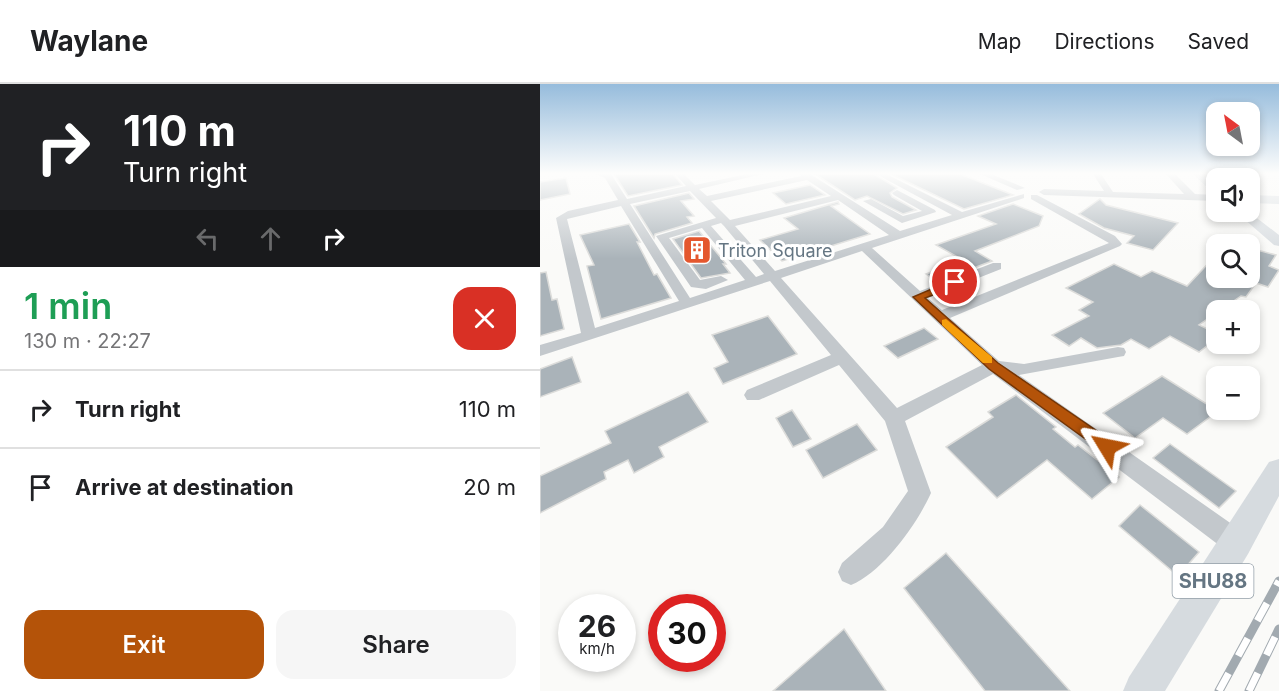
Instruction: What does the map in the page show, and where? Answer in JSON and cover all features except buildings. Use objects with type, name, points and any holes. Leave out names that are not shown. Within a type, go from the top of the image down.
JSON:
[{"type":"main road","points":[[1254,222],[1279,242]]},
{"type":"main road","name":"SHU88","points":[[1143,691],[1237,543],[1279,470]]},
{"type":"street","points":[[589,335],[561,220],[572,213],[621,202]]},
{"type":"street","points":[[622,202],[686,303]]},
{"type":"street","points":[[706,202],[726,222],[894,418],[920,493],[892,535],[851,572]]},
{"type":"street","points":[[816,202],[726,222],[704,224],[662,236],[699,285],[770,275],[865,248],[998,202]]},
{"type":"street","points":[[848,202],[899,236]]},
{"type":"street","points":[[852,205],[863,202]]},
{"type":"street","points":[[870,202],[902,220],[932,212],[914,202]]},
{"type":"street","points":[[937,202],[963,216]]},
{"type":"street","points":[[939,317],[1116,244],[1111,238],[1050,202]]},
{"type":"street","points":[[704,224],[749,277]]},
{"type":"street","points":[[865,248],[994,366],[1237,543]]},
{"type":"street","points":[[660,261],[676,257]]},
{"type":"street","points":[[918,297],[997,266]]},
{"type":"street","points":[[540,351],[686,303],[749,277]]},
{"type":"street","points":[[894,418],[994,366],[1024,370],[1118,352]]},
{"type":"street","points":[[753,395],[841,357]]},
{"type":"railway","points":[[1219,691],[1279,581]]},
{"type":"railway","points":[[1249,691],[1279,629]]},
{"type":"slow traffic","points":[[946,323],[987,360]]},
{"type":"place","name":"Triton Square","points":[[697,250]]},
{"type":"route","points":[[955,282],[918,297],[994,366],[1107,447]]}]
